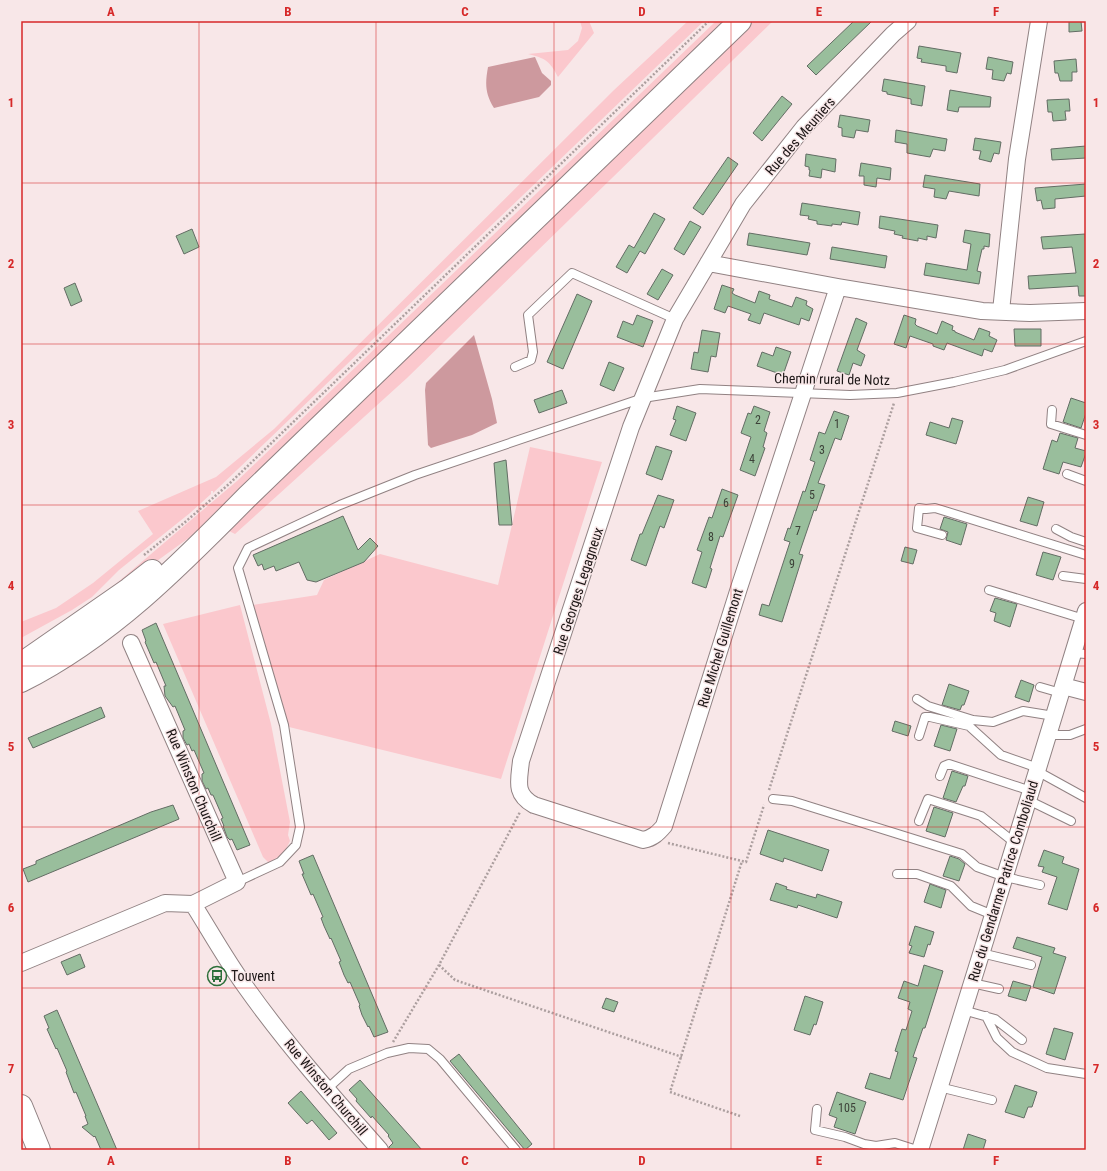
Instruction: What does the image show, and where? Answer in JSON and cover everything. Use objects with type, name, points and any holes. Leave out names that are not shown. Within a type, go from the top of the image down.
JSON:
[{"type":"main road","points":[[21,681],[46,668],[98,634],[157,585],[190,555],[247,497],[740,21]]},
{"type":"main road","points":[[21,664],[129,589],[247,497]]},
{"type":"main road","points":[[21,656],[72,629]]},
{"type":"main road","points":[[21,1106],[39,1150]]},
{"type":"street","name":"Rue des Meuniers","points":[[675,319],[743,204],[804,127],[893,34],[908,21]]},
{"type":"street","points":[[1001,311],[1017,159],[1039,21]]},
{"type":"street","points":[[708,263],[982,312],[1001,311],[1030,313],[1086,311]]},
{"type":"street","points":[[803,392],[838,287]]},
{"type":"street","name":"Rue Georges Legagneux","points":[[526,801],[518,788],[521,761],[631,428],[675,319]]},
{"type":"street","name":"Rue Michel Guillemont","points":[[650,839],[664,826],[671,807],[739,588],[803,392]]},
{"type":"street","name":"Rue du Gendarme Patrice Comboliaud","points":[[918,1150],[982,953],[1062,690],[1080,654],[1085,615]]},
{"type":"street","name":"Rue Winston Churchill","points":[[131,643],[237,882]]},
{"type":"street","points":[[1062,690],[1086,692]]},
{"type":"street","points":[[526,801],[534,805],[643,840],[650,839]]},
{"type":"street","points":[[21,963],[165,903],[193,904],[237,882]]},
{"type":"street","name":"Rue Winston Churchill","points":[[193,904],[244,986],[327,1090],[380,1150]]},
{"type":"lane","points":[[515,367],[531,360],[533,352],[528,315],[572,273],[675,319]]},
{"type":"lane","name":"Chemin rural de Notz","points":[[237,882],[280,862],[296,845],[300,826],[284,725],[238,568],[248,548],[340,505],[415,475],[643,398],[700,389],[850,395],[897,393],[1005,370],[1086,341]]},
{"type":"lane","points":[[1052,410],[1051,424],[1086,435]]},
{"type":"lane","points":[[1067,474],[1086,481]]},
{"type":"lane","points":[[942,535],[917,528],[919,508],[935,508],[1086,555]]},
{"type":"lane","points":[[1056,529],[1071,537],[1086,542]]},
{"type":"lane","points":[[1063,576],[1086,579]]},
{"type":"lane","points":[[989,590],[1085,615]]},
{"type":"lane","points":[[1040,686],[1062,690]]},
{"type":"lane","points":[[917,699],[928,706],[973,720],[993,722],[1023,711],[1054,716]]},
{"type":"lane","points":[[919,736],[924,717],[964,724],[969,726],[1001,755],[1038,769],[1086,798]]},
{"type":"lane","points":[[1048,735],[1070,735],[1086,729]]},
{"type":"lane","points":[[940,776],[944,766],[949,764],[1030,796],[1071,821]]},
{"type":"lane","points":[[769,798],[792,801],[962,854],[977,867],[1005,877],[1040,885]]},
{"type":"lane","points":[[919,820],[928,799],[981,816],[1015,843]]},
{"type":"lane","points":[[897,874],[916,874],[951,886],[971,906],[993,915]]},
{"type":"lane","points":[[982,953],[1031,965]]},
{"type":"lane","points":[[972,983],[999,989]]},
{"type":"lane","points":[[963,1010],[995,1019],[1022,1040]]},
{"type":"lane","points":[[986,1016],[997,1038],[1012,1052],[1047,1068],[1086,1074]]},
{"type":"lane","points":[[327,1090],[349,1069],[387,1053],[409,1048],[428,1049],[440,1059],[516,1150]]},
{"type":"lane","points":[[939,1087],[992,1100]]},
{"type":"lane","points":[[817,1110],[815,1130],[845,1137],[864,1144],[876,1146],[895,1143],[918,1150]]},
{"type":"path","points":[[139,559],[229,484],[709,21]]},
{"type":"path","points":[[650,839],[746,862],[769,798],[897,393]]},
{"type":"path","points":[[387,1053],[439,965],[526,801]]},
{"type":"path","points":[[740,1116],[670,1092],[742,861]]},
{"type":"path","points":[[439,965],[455,980],[682,1057]]},
{"type":"shaded area","points":[[580,21],[589,21],[594,33],[558,77],[546,61],[528,54],[568,50],[578,41],[582,28]]},
{"type":"shaded area","points":[[688,21],[704,21],[213,493],[213,491],[211,491],[211,494],[190,513],[119,570],[92,597],[72,610],[21,638],[21,622],[56,608],[93,583],[153,534],[138,511],[216,477],[274,429],[614,90]]},
{"type":"shaded area","points":[[716,21],[726,21],[197,532],[150,566],[111,588],[237,481]]},
{"type":"shaded area","points":[[754,21],[773,21],[407,378],[235,534],[229,531],[240,516]]},
{"type":"shaded area","points":[[535,57],[542,73],[551,81],[551,85],[539,97],[494,108],[486,88],[488,67]]},
{"type":"shaded area","points":[[474,335],[492,399],[497,423],[472,435],[431,448],[428,445],[425,390],[426,383]]},
{"type":"shaded area","points":[[530,447],[602,462],[501,779],[289,727],[253,605],[317,595],[324,580],[380,554],[498,585]]},
{"type":"shaded area","points":[[240,605],[271,724],[290,822],[288,835],[290,841],[284,853],[269,863],[263,857],[163,624]]},
{"type":"building","points":[[854,21],[872,21],[816,75],[807,66]]},
{"type":"building","points":[[1069,21],[1081,21],[1082,31],[1069,32]]},
{"type":"building","points":[[919,46],[961,53],[957,73],[946,71],[946,66],[921,62],[922,59],[917,58]]},
{"type":"building","points":[[988,57],[1013,62],[1011,74],[1007,73],[1004,81],[992,79],[993,70],[986,69]]},
{"type":"building","points":[[1076,59],[1077,72],[1072,72],[1072,81],[1060,81],[1058,73],[1055,73],[1054,61]]},
{"type":"building","points":[[884,79],[925,86],[922,106],[911,104],[911,99],[887,94],[887,92],[882,91]]},
{"type":"building","points":[[950,90],[991,97],[990,107],[959,107],[958,112],[947,110]]},
{"type":"building","points":[[782,96],[792,104],[762,141],[753,133]]},
{"type":"building","points":[[1069,99],[1070,111],[1065,111],[1066,120],[1053,121],[1052,112],[1048,112],[1047,100]]},
{"type":"building","points":[[840,115],[870,120],[868,132],[856,130],[854,138],[842,136],[842,128],[838,127]]},
{"type":"building","points":[[896,130],[947,139],[945,151],[933,149],[930,157],[907,153],[907,144],[895,142]]},
{"type":"building","points":[[975,138],[1001,142],[999,154],[994,153],[991,162],[979,159],[981,151],[973,150]]},
{"type":"building","points":[[1086,146],[1086,158],[1052,160],[1051,149]]},
{"type":"building","points":[[806,154],[836,159],[835,172],[822,169],[821,178],[809,176],[809,167],[805,166]]},
{"type":"building","points":[[728,157],[738,164],[703,215],[693,208]]},
{"type":"building","points":[[861,163],[891,168],[890,180],[877,178],[876,187],[864,185],[864,176],[859,176]]},
{"type":"building","points":[[925,175],[980,184],[979,196],[949,191],[946,199],[934,197],[935,189],[923,187]]},
{"type":"building","points":[[1086,184],[1086,196],[1055,199],[1055,208],[1043,209],[1041,200],[1037,201],[1035,188]]},
{"type":"building","points":[[802,203],[860,212],[858,225],[842,222],[841,225],[832,224],[832,226],[817,224],[817,221],[808,219],[809,216],[800,215]]},
{"type":"building","points":[[654,213],[665,219],[645,254],[640,251],[627,273],[616,267],[629,245],[634,248]]},
{"type":"building","points":[[880,216],[938,225],[936,238],[927,236],[927,240],[918,238],[918,241],[902,238],[903,236],[894,234],[895,231],[879,228]]},
{"type":"building","points":[[690,221],[701,227],[684,255],[674,249]]},
{"type":"building","points":[[192,229],[199,247],[184,254],[176,236]]},
{"type":"building","points":[[965,230],[990,234],[989,247],[984,246],[984,249],[982,249],[977,271],[981,272],[979,284],[924,275],[926,263],[967,270],[971,244],[963,242]]},
{"type":"building","points":[[749,233],[810,243],[807,255],[747,245]]},
{"type":"building","points":[[1085,234],[1086,296],[1079,296],[1078,286],[1029,289],[1028,276],[1076,273],[1072,247],[1043,249],[1041,237]]},
{"type":"building","points":[[832,247],[887,256],[885,268],[830,259]]},
{"type":"building","points":[[662,269],[673,275],[658,300],[647,294]]},
{"type":"building","points":[[75,283],[82,301],[71,306],[64,288]]},
{"type":"building","points":[[722,285],[734,289],[732,293],[735,295],[755,303],[759,291],[770,295],[769,299],[792,307],[796,297],[807,301],[806,305],[813,309],[809,321],[801,318],[799,325],[764,313],[760,324],[748,320],[751,314],[728,306],[725,313],[714,309]]},
{"type":"building","points":[[577,294],[592,301],[563,369],[547,362]]},
{"type":"building","points":[[637,315],[653,321],[643,347],[617,337],[623,321],[633,325]]},
{"type":"building","points":[[904,315],[916,319],[915,324],[917,326],[937,334],[942,321],[953,326],[952,330],[955,332],[974,340],[979,328],[990,332],[989,336],[997,340],[992,352],[984,349],[982,356],[947,343],[944,350],[933,346],[933,344],[910,336],[906,348],[894,344]]},
{"type":"building","points":[[856,318],[867,323],[857,350],[865,355],[861,366],[853,363],[849,375],[837,371]]},
{"type":"building","points":[[1014,329],[1041,329],[1041,346],[1015,346]]},
{"type":"building","points":[[702,330],[720,333],[716,357],[711,356],[708,372],[691,369],[694,352],[698,353]]},
{"type":"building","points":[[776,347],[791,352],[783,375],[757,366],[762,352],[773,356]]},
{"type":"building","points":[[609,362],[624,368],[614,391],[600,385]]},
{"type":"building","points":[[562,390],[567,403],[539,413],[534,400]]},
{"type":"building","points":[[1071,398],[1086,403],[1086,413],[1081,428],[1063,422]]},
{"type":"building","points":[[677,406],[696,413],[686,441],[670,435],[676,420],[673,419]]},
{"type":"building","points":[[754,406],[770,412],[764,431],[767,433],[763,447],[765,448],[755,476],[740,470],[751,437],[741,433],[748,413],[751,414]]},
{"type":"building","points":[[834,411],[849,416],[841,440],[835,438],[818,483],[825,485],[816,511],[814,510],[799,554],[803,555],[782,622],[759,615],[762,604],[769,606],[790,542],[784,540],[788,528],[790,529],[803,491],[805,492],[815,462],[810,460],[819,432],[825,434]]},
{"type":"building","points":[[952,418],[963,421],[956,444],[926,435],[930,422],[949,428]]},
{"type":"building","points":[[1060,433],[1078,438],[1075,448],[1086,451],[1086,453],[1081,467],[1063,462],[1059,474],[1043,469],[1052,440],[1057,442]]},
{"type":"building","points":[[656,446],[672,451],[662,480],[646,474]]},
{"type":"building","points":[[506,460],[512,525],[499,525],[494,463]]},
{"type":"building","points":[[722,489],[738,495],[723,537],[720,536],[710,568],[712,569],[706,588],[692,583],[702,552],[697,550],[709,517],[712,518]]},
{"type":"building","points":[[658,495],[674,500],[664,528],[660,526],[646,566],[631,560],[640,534],[642,534]]},
{"type":"building","points":[[1028,497],[1044,502],[1037,526],[1020,521]]},
{"type":"building","points":[[343,516],[358,550],[370,538],[378,546],[364,562],[316,582],[307,580],[299,562],[276,571],[274,566],[264,570],[262,564],[258,566],[253,555]]},
{"type":"building","points":[[944,517],[967,524],[961,545],[946,540],[948,532],[940,529]]},
{"type":"building","points":[[905,547],[917,550],[913,564],[901,561]]},
{"type":"building","points":[[1043,552],[1061,557],[1053,580],[1036,575]]},
{"type":"building","points":[[995,598],[1017,604],[1010,627],[994,621],[996,613],[990,611]]},
{"type":"building","points":[[156,623],[250,845],[237,850],[232,839],[230,840],[227,837],[221,819],[223,818],[213,795],[211,795],[208,788],[206,789],[202,781],[202,774],[204,773],[194,750],[192,751],[189,744],[187,745],[183,738],[183,731],[185,730],[175,706],[173,707],[165,696],[164,686],[166,686],[156,662],[154,663],[145,642],[146,641],[142,630]]},
{"type":"building","points":[[1021,680],[1034,685],[1029,702],[1015,697]]},
{"type":"building","points":[[949,684],[969,691],[964,705],[962,705],[960,710],[942,705]]},
{"type":"building","points":[[101,707],[105,717],[33,748],[28,738]]},
{"type":"building","points":[[895,721],[911,726],[908,736],[892,731]]},
{"type":"building","points":[[941,725],[957,729],[950,751],[934,746]]},
{"type":"building","points":[[952,771],[968,776],[965,786],[963,786],[956,802],[943,798]]},
{"type":"building","points":[[173,805],[179,819],[28,882],[23,869],[36,864],[36,861],[151,812]]},
{"type":"building","points":[[934,807],[953,813],[945,837],[926,831]]},
{"type":"building","points":[[768,830],[829,850],[822,871],[784,858],[783,862],[760,854]]},
{"type":"building","points":[[1044,850],[1064,857],[1062,863],[1079,869],[1067,910],[1048,904],[1057,877],[1042,872],[1044,867],[1038,866]]},
{"type":"building","points":[[313,855],[388,1032],[374,1037],[362,1015],[360,1005],[350,982],[348,983],[344,975],[339,962],[341,961],[321,918],[323,917],[302,874],[304,874],[299,861]]},
{"type":"building","points":[[950,856],[959,859],[965,864],[959,881],[943,876]]},
{"type":"building","points":[[776,883],[787,887],[786,889],[816,898],[817,894],[842,902],[837,918],[798,905],[797,908],[770,900]]},
{"type":"building","points":[[930,884],[946,890],[941,908],[924,902]]},
{"type":"building","points":[[915,926],[934,932],[924,957],[909,953],[912,946],[909,945]]},
{"type":"building","points":[[1017,937],[1055,948],[1053,953],[1066,957],[1054,994],[1033,987],[1042,957],[1013,948]]},
{"type":"building","points":[[80,954],[85,967],[67,975],[61,962]]},
{"type":"building","points":[[924,965],[943,971],[925,1028],[923,1028],[913,1057],[917,1058],[903,1100],[865,1088],[870,1073],[890,1079],[898,1052],[895,1051],[902,1029],[906,1030],[912,1011],[908,1009],[910,1002],[898,998],[904,981],[918,986]]},
{"type":"building","points":[[1013,981],[1031,986],[1026,1001],[1008,996]]},
{"type":"building","points":[[805,996],[823,1002],[816,1025],[814,1024],[810,1035],[794,1030]]},
{"type":"building","points":[[606,998],[618,1002],[614,1012],[602,1008]]},
{"type":"building","points":[[57,1010],[117,1150],[101,1150],[95,1136],[94,1137],[82,1127],[88,1124],[86,1116],[76,1092],[74,1093],[66,1072],[67,1071],[47,1029],[49,1028],[44,1016]]},
{"type":"building","points":[[1054,1028],[1073,1033],[1065,1060],[1046,1054]]},
{"type":"building","points":[[459,1054],[532,1144],[525,1150],[450,1061]]},
{"type":"building","points":[[360,1080],[422,1150],[389,1150],[389,1147],[393,1143],[388,1136],[389,1135],[372,1116],[371,1118],[356,1101],[357,1099],[349,1090]]},
{"type":"building","points":[[1015,1085],[1037,1092],[1032,1107],[1028,1107],[1024,1118],[1005,1112]]},
{"type":"building","points":[[301,1091],[337,1133],[329,1140],[312,1120],[307,1124],[288,1103]]},
{"type":"building","points":[[837,1092],[866,1102],[855,1134],[834,1127],[837,1118],[829,1115]]},
{"type":"building","points":[[968,1134],[986,1140],[983,1150],[963,1150]]},
{"type":"place","name":"Touvent","points":[[217,976]]}]
